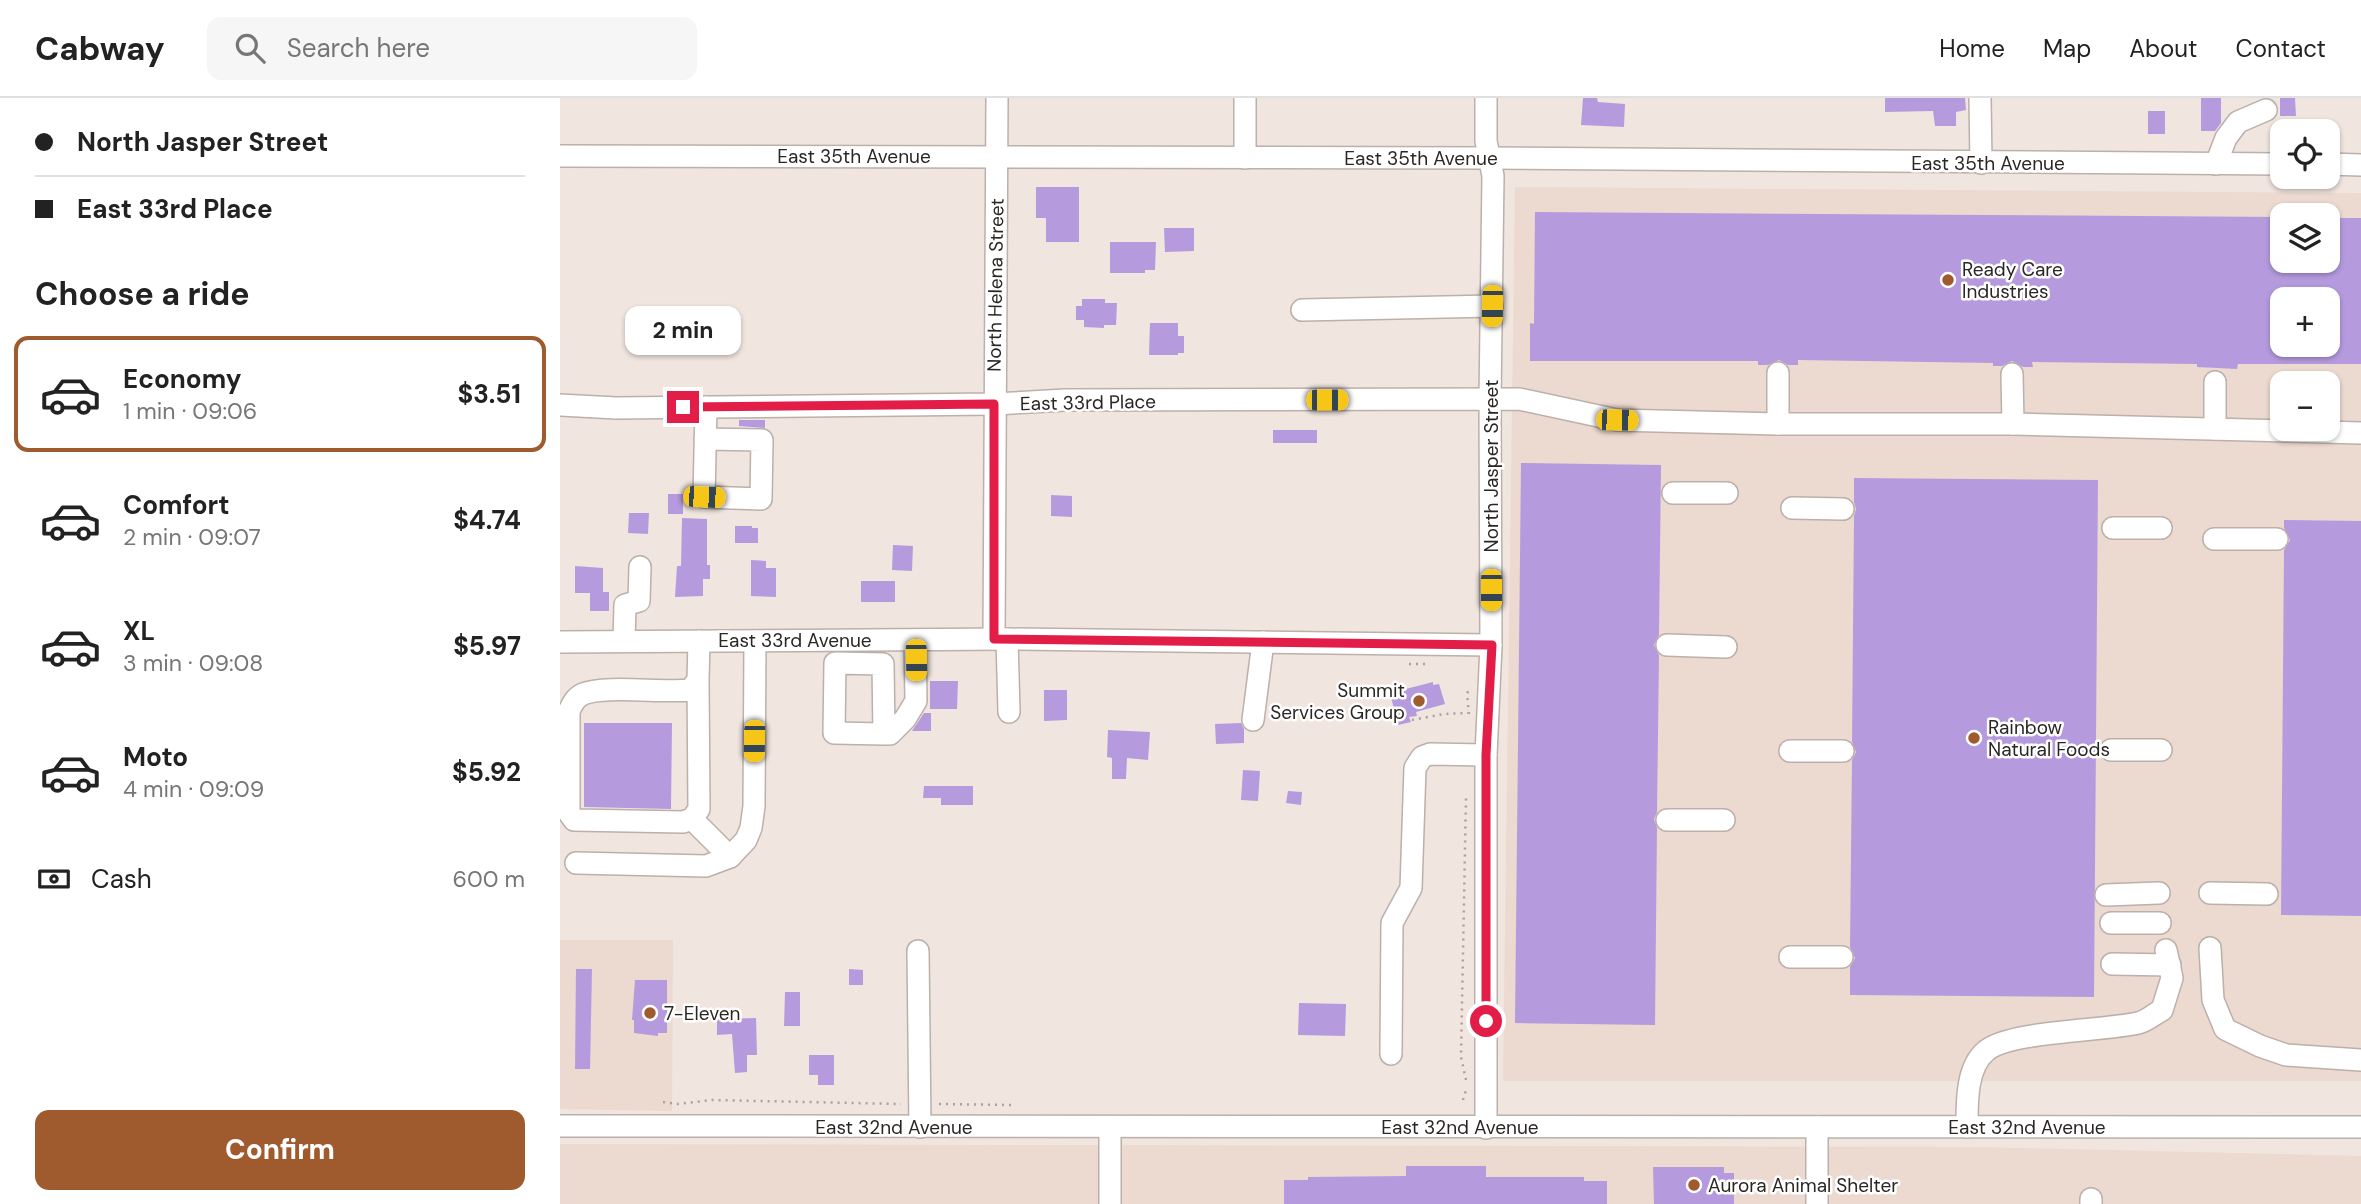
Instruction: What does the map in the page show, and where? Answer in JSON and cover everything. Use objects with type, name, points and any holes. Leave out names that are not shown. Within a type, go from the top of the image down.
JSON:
[{"type":"street","name":"North Helena Street","points":[[997,98],[994,404],[1000,639],[1009,712]]},
{"type":"street","points":[[1245,98],[1245,158]]},
{"type":"street","name":"North Jasper Street","points":[[1486,98],[1486,141],[1493,176],[1490,400],[1492,645],[1486,755],[1486,1128]]},
{"type":"street","points":[[1980,98],[1981,163]]},
{"type":"street","points":[[2216,164],[2226,138],[2238,122],[2266,110]]},
{"type":"street","name":"East 35th Avenue","points":[[560,156],[1489,158],[2270,164]]},
{"type":"street","points":[[2340,164],[2361,165]]},
{"type":"street","points":[[1302,310],[1492,306]]},
{"type":"street","points":[[1778,373],[1778,424]]},
{"type":"street","points":[[2012,374],[2013,424]]},
{"type":"street","points":[[2215,382],[2216,429]]},
{"type":"street","name":"East 33rd Place","points":[[560,405],[616,408],[994,404],[1065,400],[1519,399],[1617,420],[1778,424],[2013,424],[2361,433]]},
{"type":"street","points":[[705,439],[706,407]]},
{"type":"street","points":[[1673,492],[1727,492]]},
{"type":"street","points":[[1792,508],[1843,509]]},
{"type":"street","points":[[2113,528],[2161,528]]},
{"type":"street","points":[[2214,539],[2277,539]]},
{"type":"street","points":[[624,641],[625,605],[639,601],[640,568]]},
{"type":"street","name":"East 33rd Avenue","points":[[560,642],[1000,639],[1492,645]]},
{"type":"street","points":[[576,863],[706,866],[730,857],[746,840],[751,828],[754,806],[755,640]]},
{"type":"street","points":[[884,734],[890,734],[898,726],[916,701],[915,640]]},
{"type":"street","points":[[698,680],[690,690],[596,691],[583,694],[574,701],[569,711],[569,813],[574,820],[683,822],[692,819],[699,809],[699,641]]},
{"type":"street","points":[[1253,720],[1263,642]]},
{"type":"street","points":[[1667,645],[1726,647]]},
{"type":"street","points":[[2111,750],[2161,750]]},
{"type":"street","points":[[1790,751],[1843,751]]},
{"type":"street","points":[[1391,1054],[1392,923],[1411,888],[1415,768],[1422,757],[1430,754],[1486,755]]},
{"type":"street","points":[[692,819],[730,857]]},
{"type":"street","points":[[1667,820],[1724,820]]},
{"type":"street","points":[[2106,894],[2159,893]]},
{"type":"street","points":[[2210,893],[2267,894]]},
{"type":"street","points":[[2112,923],[2160,923]]},
{"type":"street","points":[[2210,948],[2213,1000],[2225,1029],[2259,1046],[2287,1055],[2361,1059]]},
{"type":"street","points":[[918,951],[920,1127]]},
{"type":"street","points":[[1790,957],[1842,957]]},
{"type":"street","points":[[1967,1127],[1967,1097],[1975,1068],[1986,1051],[2010,1039],[2141,1022],[2162,1010],[2172,978],[2168,958],[2112,964]]},
{"type":"street","name":"East 32nd Avenue","points":[[560,1126],[2361,1127]]},
{"type":"street","points":[[1110,1127],[1110,1204]]},
{"type":"street","points":[[1816,1127],[1816,1204]]},
{"type":"path","points":[[1407,664],[1436,664]]},
{"type":"path","points":[[1412,720],[1444,714],[1469,714],[1467,694],[1471,683]]},
{"type":"path","points":[[1463,1100],[1466,1079],[1461,1057],[1466,796]]},
{"type":"path","points":[[663,1102],[678,1104],[712,1100],[1013,1105]]},
{"type":"shaded area","points":[[1515,187],[2361,193],[2361,1081],[1503,1081]]},
{"type":"shaded area","points":[[560,940],[673,940],[672,1111],[560,1109]]},
{"type":"shaded area","points":[[560,1144],[1974,1147],[2361,1156],[2361,1204],[560,1204]]},
{"type":"building","points":[[1583,98],[1625,104],[1624,127],[1581,125]]},
{"type":"building","points":[[1885,98],[1965,98],[1966,110],[1956,112],[1956,126],[1935,126],[1933,111],[1885,112]]},
{"type":"building","points":[[2201,98],[2221,98],[2221,123],[2215,131],[2201,131]]},
{"type":"building","points":[[2280,98],[2295,98],[2296,116],[2280,116]]},
{"type":"building","points":[[2148,111],[2165,111],[2165,134],[2148,134]]},
{"type":"building","points":[[1036,187],[1079,187],[1079,242],[1046,242],[1046,218],[1036,218]]},
{"type":"building","name":"Ready Care Industries","points":[[1535,212],[2270,217],[2270,273],[2340,273],[2340,218],[2361,218],[2361,364],[2238,364],[2237,369],[2197,367],[2197,364],[2032,362],[2033,367],[2023,367],[2012,361],[2002,366],[1993,366],[1993,363],[1798,360],[1798,365],[1788,365],[1779,360],[1768,365],[1758,365],[1758,361],[1530,361],[1530,323],[1534,324]]},
{"type":"building","points":[[1164,228],[1194,228],[1194,251],[1165,252]]},
{"type":"building","points":[[1110,242],[1156,242],[1155,270],[1145,270],[1145,273],[1110,273]]},
{"type":"building","points":[[1082,299],[1105,299],[1105,303],[1117,303],[1116,325],[1104,325],[1104,328],[1084,327],[1084,320],[1076,320],[1076,306],[1082,306]]},
{"type":"building","points":[[1150,323],[1178,323],[1178,336],[1184,336],[1184,353],[1149,355]]},
{"type":"building","points":[[739,420],[765,420],[765,428],[739,426]]},
{"type":"building","points":[[1273,430],[1317,430],[1317,443],[1273,443]]},
{"type":"building","points":[[1521,463],[1661,465],[1659,635],[1654,645],[1659,655],[1657,812],[1654,819],[1657,828],[1655,1025],[1515,1023]]},
{"type":"building","name":"Rainbow Natural Foods","points":[[1854,478],[2098,480],[2094,997],[1850,995],[1850,967],[1855,958],[1850,947],[1852,760],[1856,752],[1852,742],[1856,509]]},
{"type":"building","points":[[668,494],[683,494],[683,514],[668,514]]},
{"type":"building","points":[[1051,495],[1072,496],[1072,517],[1051,516]]},
{"type":"building","points":[[629,513],[649,513],[648,534],[628,533]]},
{"type":"building","points":[[682,518],[707,519],[707,565],[710,565],[710,579],[703,579],[703,596],[675,597],[677,566],[681,566]]},
{"type":"building","points":[[2284,520],[2361,521],[2361,916],[2281,915],[2284,550],[2290,540],[2284,528]]},
{"type":"building","points":[[735,526],[758,528],[758,543],[735,543]]},
{"type":"building","points":[[893,545],[913,546],[912,571],[892,570]]},
{"type":"building","points":[[751,560],[766,561],[766,568],[776,568],[776,597],[751,596]]},
{"type":"building","points":[[575,566],[603,568],[603,592],[609,592],[609,611],[590,611],[590,593],[575,593]]},
{"type":"building","points":[[861,581],[895,581],[895,602],[861,602]]},
{"type":"building","points":[[930,681],[958,681],[957,709],[930,709]]},
{"type":"building","points":[[1433,682],[1433,685],[1439,684],[1445,704],[1416,712],[1417,716],[1409,717],[1411,722],[1398,725],[1390,693]]},
{"type":"building","points":[[1044,690],[1067,690],[1067,720],[1044,721]]},
{"type":"building","points":[[924,713],[931,713],[931,731],[912,731]]},
{"type":"building","points":[[584,723],[672,723],[671,809],[584,807]]},
{"type":"building","points":[[1241,723],[1244,743],[1216,744],[1215,724]]},
{"type":"building","points":[[1108,730],[1150,732],[1148,760],[1127,758],[1126,779],[1112,779],[1112,758],[1107,757]]},
{"type":"building","points":[[1243,770],[1260,771],[1258,801],[1241,800]]},
{"type":"building","points":[[924,786],[973,786],[973,805],[941,805],[941,798],[923,798]]},
{"type":"building","points":[[1288,791],[1302,792],[1301,805],[1286,803]]},
{"type":"building","points":[[576,969],[592,969],[590,1069],[575,1069]]},
{"type":"building","points":[[849,969],[863,970],[863,985],[849,985]]},
{"type":"building","name":"7-Eleven","points":[[635,980],[667,980],[667,1033],[658,1033],[658,1036],[634,1033],[632,1020]]},
{"type":"building","points":[[785,992],[800,992],[800,1026],[784,1026]]},
{"type":"building","points":[[1299,1003],[1346,1004],[1345,1036],[1298,1035]]},
{"type":"building","points":[[756,1018],[757,1055],[747,1055],[747,1072],[735,1073],[732,1034],[717,1035],[717,1019]]},
{"type":"building","points":[[809,1055],[834,1055],[834,1085],[818,1085],[818,1075],[809,1075]]},
{"type":"building","points":[[1406,1166],[1486,1166],[1486,1177],[1584,1177],[1584,1181],[1607,1181],[1607,1204],[1284,1204],[1284,1180],[1308,1180],[1308,1177],[1406,1176]]},
{"type":"building","name":"Aurora Animal Shelter","points":[[1653,1167],[1724,1167],[1724,1173],[1734,1173],[1734,1204],[1654,1204]]},
{"type":"place","name":"Ready Care Industries","points":[[1948,280]]},
{"type":"place","name":"Summit Services Group","points":[[1419,701]]},
{"type":"place","name":"Rainbow Natural Foods","points":[[1974,738]]},
{"type":"place","name":"7-Eleven","points":[[650,1013]]},
{"type":"place","name":"Aurora Animal Shelter","points":[[1694,1185]]},
{"type":"route","points":[[683,407],[994,404],[994,639],[1492,645],[1486,755],[1486,1021]]}]
